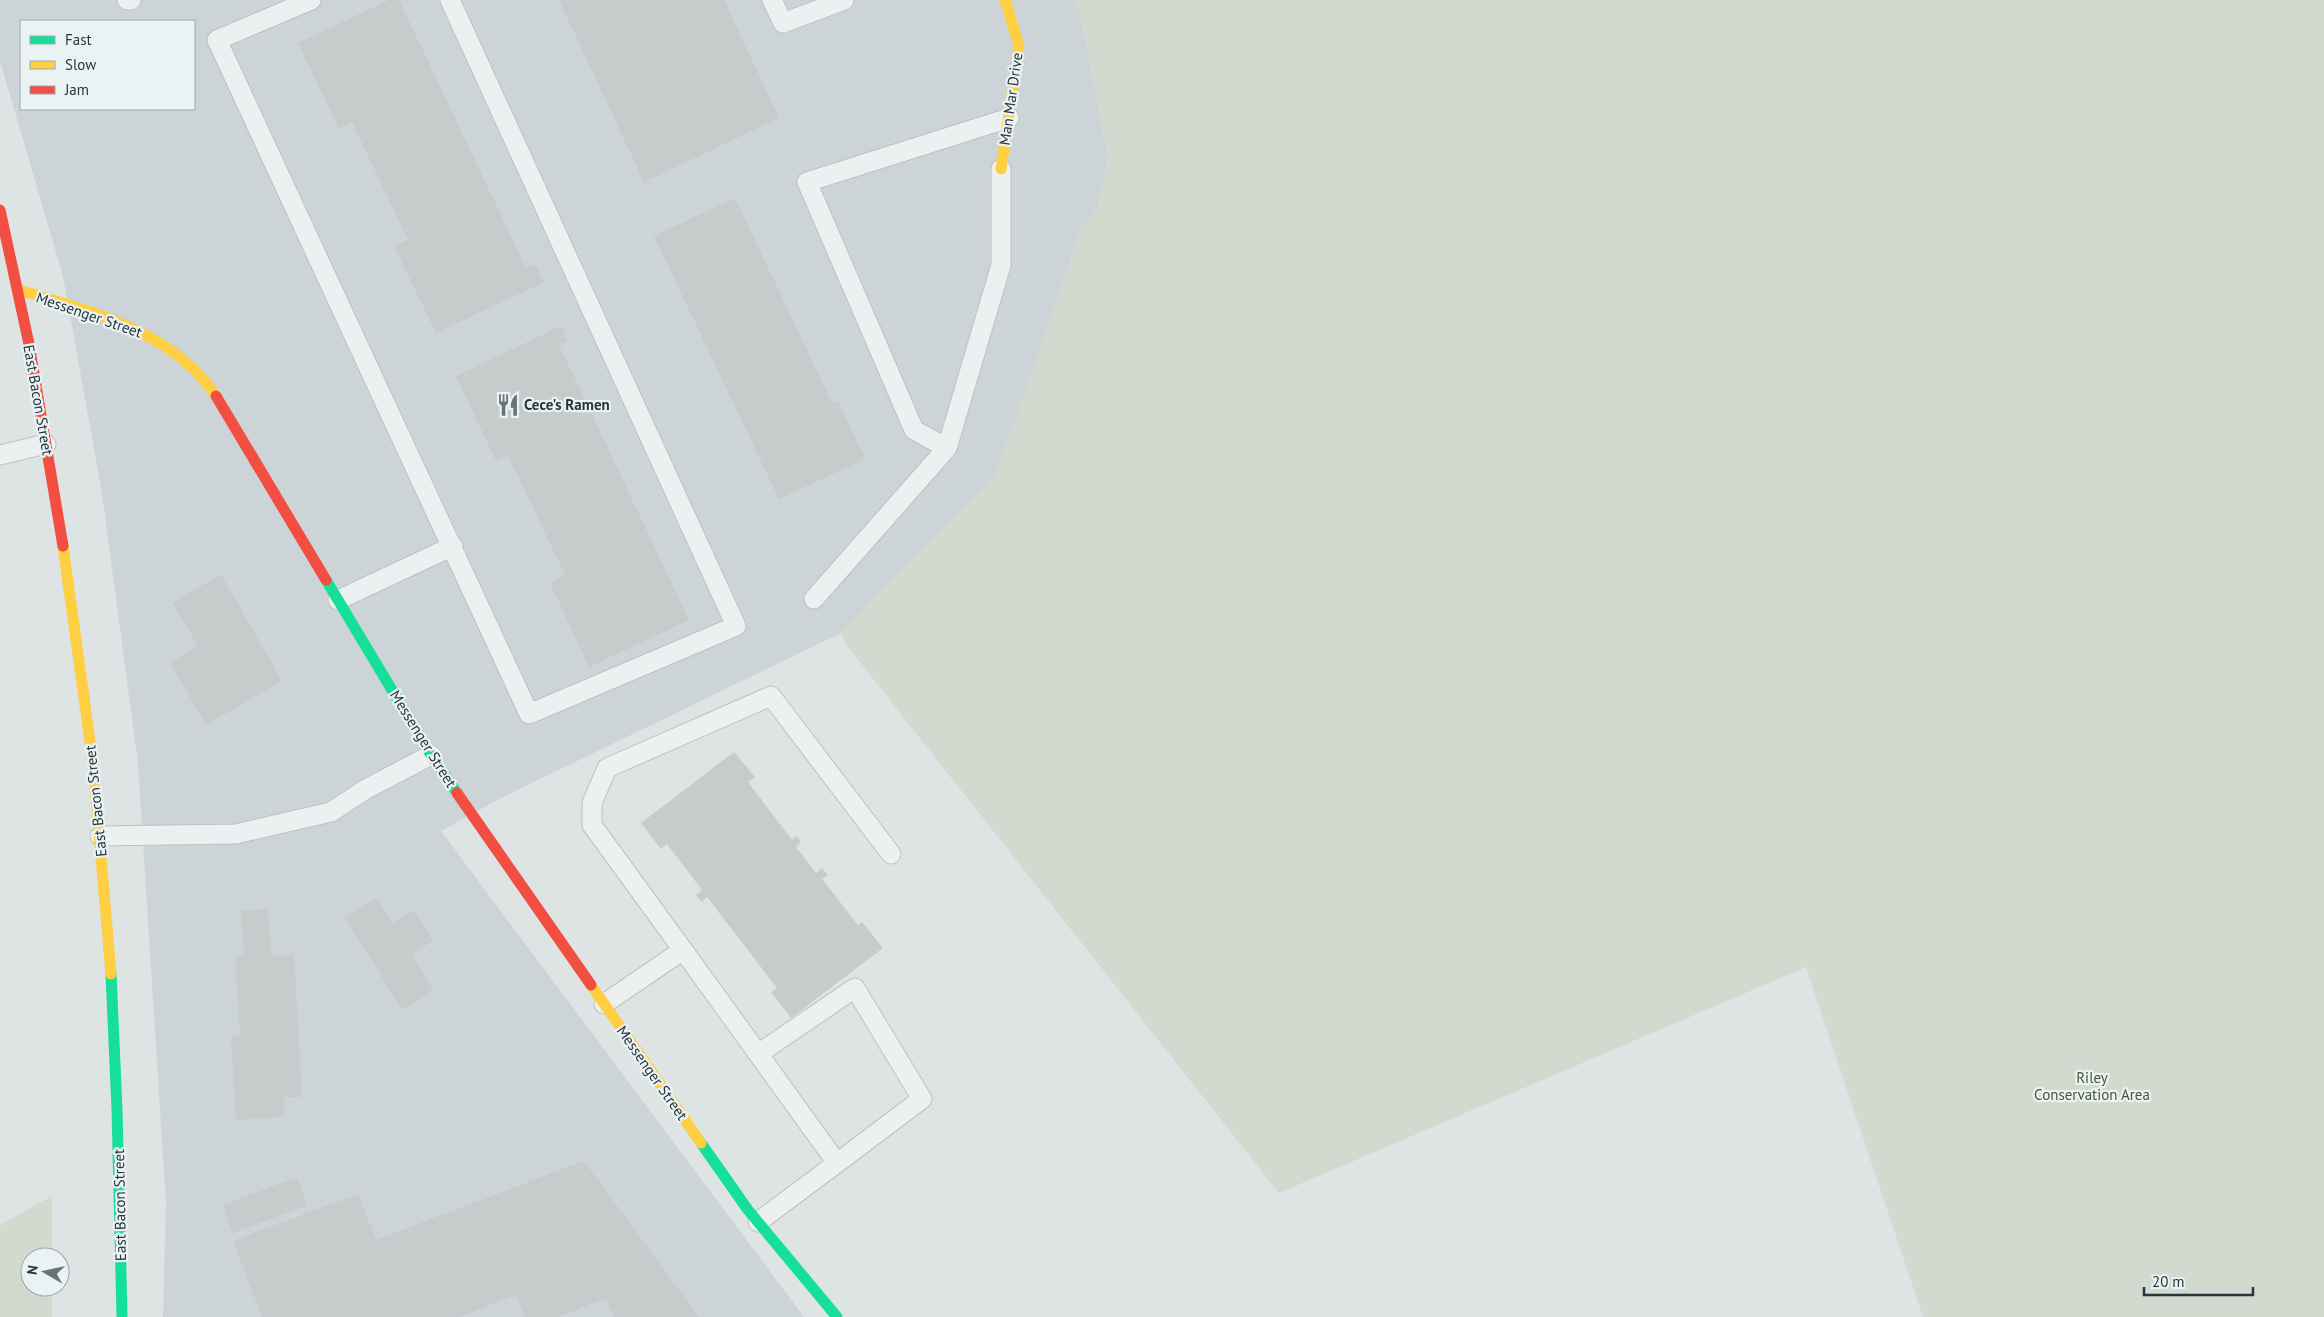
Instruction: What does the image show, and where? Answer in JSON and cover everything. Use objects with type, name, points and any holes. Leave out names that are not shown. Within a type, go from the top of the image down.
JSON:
[{"type":"main road","name":"Man Mar Drive","points":[[1001,170],[1019,46],[1005,0]]},
{"type":"main road","name":"Messenger Street","points":[[0,210],[20,290],[147,334],[179,355],[199,374],[229,416],[431,755],[758,1222],[837,1317]]},
{"type":"main road","name":"East Bacon Street","points":[[20,290],[46,444],[93,761],[113,1006],[120,1170],[122,1317]]},
{"type":"lane","points":[[311,0],[217,40],[453,546],[529,714],[736,626],[450,0]]},
{"type":"lane","points":[[772,0],[783,23],[844,0]]},
{"type":"lane","points":[[947,448],[914,430],[807,182],[1009,118]]},
{"type":"lane","points":[[814,599],[947,448],[1001,265],[1001,170]]},
{"type":"lane","points":[[0,455],[46,444]]},
{"type":"lane","points":[[338,600],[453,546]]},
{"type":"lane","points":[[837,1163],[592,825],[592,803],[607,768],[771,696],[891,854]]},
{"type":"lane","points":[[100,836],[236,834],[331,812],[366,789],[431,755]]},
{"type":"lane","points":[[604,1004],[683,950]]},
{"type":"lane","points":[[758,1054],[855,988],[922,1099],[758,1222]]},
{"type":"shaded area","points":[[0,0],[1075,0],[1081,17],[1108,158],[1097,209],[1082,227],[997,473],[841,633],[505,796],[441,831],[804,1317],[163,1317],[166,1204],[138,763],[102,493],[63,276],[0,61]]},
{"type":"green space","name":"Riley Conservation Area","points":[[1075,0],[2324,0],[2324,1317],[1923,1317],[1806,967],[1279,1193],[848,647],[841,633],[997,473],[1082,227],[1097,209],[1108,158],[1081,17]]},
{"type":"green space","points":[[52,1196],[52,1247],[20,1247],[20,1297],[52,1297],[52,1317],[0,1317],[0,1225]]},
{"type":"building","points":[[389,0],[399,0],[526,268],[535,264],[544,282],[436,333],[394,246],[408,240],[352,122],[339,129],[298,43]]},
{"type":"building","points":[[559,0],[724,0],[779,118],[644,182]]},
{"type":"building","points":[[735,198],[832,403],[838,401],[865,459],[779,499],[654,236]]},
{"type":"building","points":[[561,326],[567,341],[559,345],[689,620],[589,667],[550,583],[565,575],[508,455],[496,461],[456,376]]},
{"type":"building","points":[[221,574],[282,681],[206,725],[170,663],[198,646],[173,603]]},
{"type":"building","points":[[734,752],[755,777],[748,782],[792,840],[797,836],[801,842],[796,847],[816,873],[822,868],[828,875],[822,879],[858,925],[862,922],[883,948],[791,1018],[771,992],[777,988],[707,897],[702,902],[696,895],[702,890],[667,844],[661,849],[641,823]]},
{"type":"building","points":[[377,898],[392,923],[414,910],[433,941],[412,954],[433,990],[402,1010],[345,917]]},
{"type":"building","points":[[268,909],[271,956],[294,955],[302,1097],[284,1097],[285,1117],[236,1120],[231,1037],[240,1036],[235,956],[244,956],[241,911]]},
{"type":"building","points":[[584,1161],[699,1317],[614,1317],[606,1298],[558,1317],[525,1317],[516,1295],[459,1317],[262,1317],[233,1241],[358,1194],[376,1240]]},
{"type":"building","points":[[297,1177],[307,1205],[233,1233],[223,1205]]},
{"type":"traffic: fast","points":[[326,580],[431,755],[457,793]]},
{"type":"traffic: fast","points":[[111,974],[117,1109],[122,1317]]},
{"type":"traffic: fast","points":[[701,1143],[748,1210],[837,1317]]},
{"type":"traffic: slow","points":[[1001,169],[1019,46],[1005,0]]},
{"type":"traffic: slow","points":[[20,290],[102,316],[128,326],[153,339],[177,355],[198,373],[216,396]]},
{"type":"traffic: slow","points":[[63,546],[93,763],[111,974]]},
{"type":"traffic: slow","points":[[591,985],[701,1143]]},
{"type":"traffic: jam","points":[[0,210],[29,344],[63,546]]},
{"type":"traffic: jam","points":[[216,396],[326,580]]},
{"type":"traffic: jam","points":[[457,793],[591,985]]},
{"type":"place","name":"Cece's Ramen","points":[[508,405]]}]
